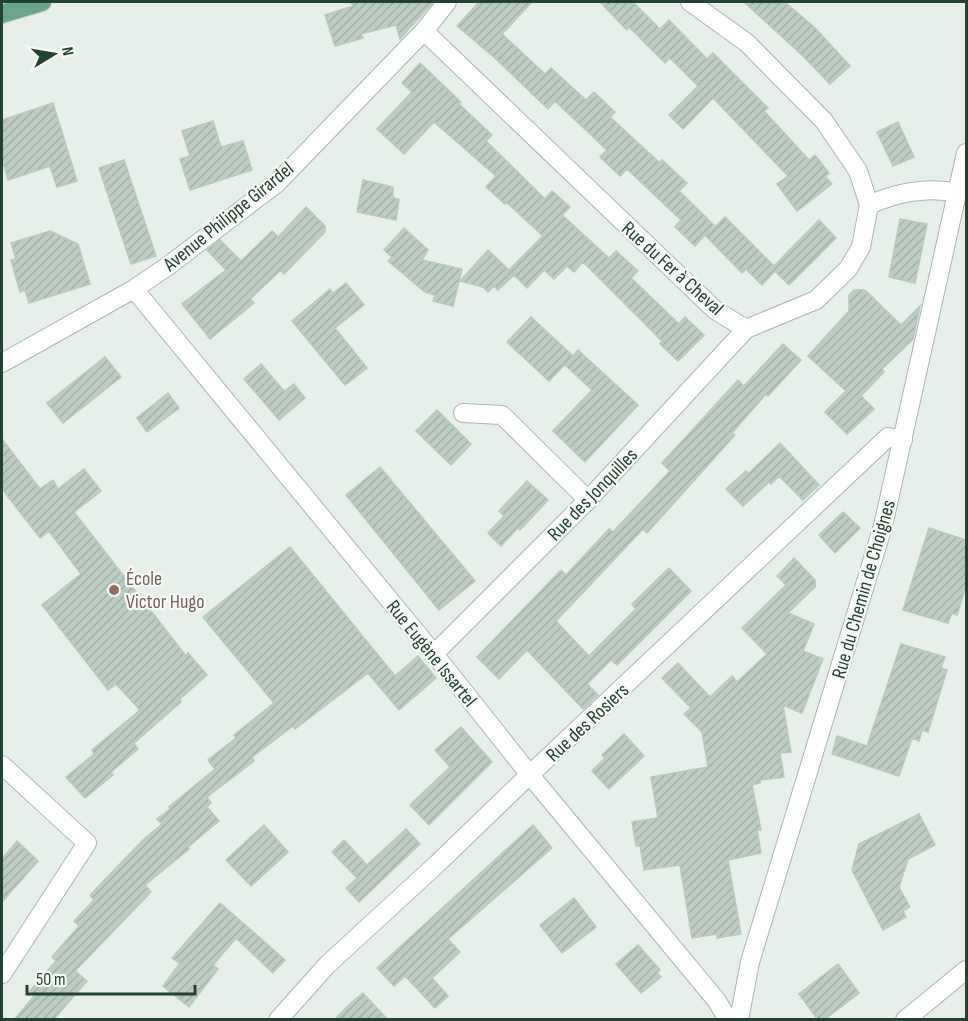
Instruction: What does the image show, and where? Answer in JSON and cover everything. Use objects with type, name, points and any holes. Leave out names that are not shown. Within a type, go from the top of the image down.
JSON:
[{"type":"main road","points":[[2,14],[42,2]]},
{"type":"street","name":"Avenue Philippe Girardel","points":[[2,363],[134,289],[277,183],[424,31],[447,2]]},
{"type":"street","points":[[690,2],[747,43],[824,121],[858,171],[869,205],[861,247],[848,268],[816,300],[746,329]]},
{"type":"street","name":"Rue du Fer à Cheval","points":[[424,31],[715,310],[746,329]]},
{"type":"street","name":"Rue du Chemin de Choignes","points":[[739,1020],[750,962],[883,526],[966,153]]},
{"type":"street","points":[[869,205],[889,196],[920,191],[946,190],[957,193]]},
{"type":"street","name":"Rue Eugène Issartel","points":[[134,289],[717,1001],[728,1020]]},
{"type":"street","name":"Rue des Jonquilles","points":[[434,654],[588,500],[746,329]]},
{"type":"street","points":[[463,413],[501,415],[588,500]]},
{"type":"street","name":"Rue des Rosiers","points":[[278,1020],[327,965],[437,864],[888,437],[903,440]]},
{"type":"street","points":[[2,765],[87,843],[2,974]]},
{"type":"street","points":[[905,1020],[966,970]]},
{"type":"building","points":[[351,2],[433,2],[400,39],[396,25],[361,34],[363,38],[335,46],[325,15],[353,6]]},
{"type":"building","points":[[479,2],[532,2],[502,34],[545,74],[551,68],[586,100],[594,92],[615,112],[610,117],[660,163],[662,160],[687,183],[679,191],[714,225],[695,246],[675,227],[681,220],[627,169],[620,176],[600,157],[607,150],[555,101],[548,109],[496,59],[457,26]]},
{"type":"building","points":[[600,2],[633,2],[660,29],[669,20],[707,59],[713,53],[768,108],[764,111],[809,160],[815,155],[829,173],[825,176],[832,184],[797,211],[777,184],[788,176],[713,98],[683,129],[669,115],[698,86],[670,58],[665,63],[629,27],[627,30]]},
{"type":"building","points":[[744,2],[785,2],[815,28],[850,66],[830,84]]},
{"type":"building","points":[[420,63],[492,135],[486,141],[545,199],[552,191],[570,207],[562,215],[609,258],[616,251],[638,271],[631,278],[679,324],[685,317],[704,335],[678,361],[660,344],[662,341],[583,262],[574,272],[567,266],[554,279],[544,270],[527,288],[509,270],[543,236],[486,187],[496,176],[434,122],[404,154],[377,129],[412,92],[402,83]]},
{"type":"building","points":[[53,103],[77,181],[57,187],[50,166],[8,180],[2,159],[2,120]]},
{"type":"building","points":[[213,121],[221,147],[243,141],[252,170],[190,190],[180,159],[190,156],[182,131]]},
{"type":"building","points":[[898,122],[914,157],[893,166],[877,132]]},
{"type":"building","points":[[124,160],[156,256],[131,264],[99,168]]},
{"type":"building","points":[[363,180],[393,187],[393,198],[399,199],[396,220],[357,212]]},
{"type":"building","points":[[306,207],[325,226],[325,232],[284,274],[281,270],[250,299],[254,303],[210,339],[182,304],[226,270],[207,250],[220,240],[241,261],[272,231],[278,237]]},
{"type":"building","points":[[725,217],[774,266],[819,220],[836,238],[789,285],[775,271],[762,285],[746,269],[742,273],[706,236]]},
{"type":"building","points":[[900,219],[927,224],[915,283],[889,277]]},
{"type":"building","points":[[404,228],[428,250],[422,260],[462,269],[453,306],[433,301],[435,295],[425,292],[388,261],[392,257],[384,250]]},
{"type":"building","points":[[50,231],[78,244],[90,284],[29,303],[25,290],[20,292],[11,260],[16,259],[11,243]]},
{"type":"building","points":[[488,250],[514,275],[498,290],[494,286],[488,292],[483,287],[460,281]]},
{"type":"building","points":[[346,283],[364,305],[335,328],[367,368],[345,385],[292,321],[330,289],[333,293]]},
{"type":"building","points":[[854,290],[865,290],[901,325],[920,306],[913,339],[882,369],[884,372],[861,396],[874,409],[847,434],[825,412],[846,391],[808,356],[849,311],[849,295]]},
{"type":"building","points":[[531,317],[573,356],[578,350],[638,405],[585,462],[553,431],[592,390],[565,365],[568,361],[549,381],[507,342]]},
{"type":"building","points":[[783,344],[801,360],[768,396],[766,394],[732,433],[735,435],[647,533],[643,529],[556,621],[589,656],[636,609],[632,604],[669,568],[691,591],[617,665],[611,660],[587,684],[598,695],[583,709],[527,650],[499,679],[477,657],[561,570],[566,575],[609,529],[613,532],[670,471],[662,463],[738,380],[744,386]]},
{"type":"building","points":[[105,357],[121,377],[63,423],[47,403]]},
{"type":"building","points":[[261,364],[284,391],[294,384],[305,398],[279,420],[244,379]]},
{"type":"building","points":[[168,393],[179,408],[147,432],[137,418]]},
{"type":"building","points":[[437,410],[471,444],[451,465],[416,431]]},
{"type":"building","points":[[2,439],[40,489],[53,480],[58,489],[84,469],[101,491],[74,512],[186,656],[188,653],[207,675],[180,699],[181,702],[134,743],[138,749],[111,772],[113,775],[85,798],[66,777],[94,754],[92,750],[140,710],[116,684],[108,690],[42,605],[81,574],[49,531],[40,538],[2,489]]},
{"type":"building","points":[[780,443],[819,485],[803,500],[779,476],[743,506],[726,489],[746,471],[748,474]]},
{"type":"building","points":[[380,467],[475,581],[439,610],[346,495]]},
{"type":"building","points":[[527,481],[548,500],[520,530],[518,528],[501,546],[488,533],[504,516],[499,511]]},
{"type":"building","points":[[843,512],[860,528],[835,553],[819,535]]},
{"type":"building","points":[[929,528],[966,540],[966,586],[957,615],[952,613],[948,623],[903,610]]},
{"type":"building","points":[[290,547],[395,676],[418,656],[436,678],[399,710],[368,673],[295,729],[293,726],[252,757],[254,761],[207,797],[211,803],[207,807],[219,821],[145,885],[151,892],[75,971],[87,981],[53,1020],[14,1020],[35,995],[30,991],[56,961],[52,957],[79,926],[74,921],[94,900],[90,895],[143,840],[162,824],[157,819],[215,769],[208,760],[236,738],[234,735],[274,703],[203,617]]},
{"type":"building","points":[[794,558],[815,580],[815,587],[788,613],[814,624],[803,651],[823,659],[802,713],[783,705],[791,752],[780,753],[784,777],[760,780],[760,783],[752,785],[761,830],[757,830],[761,853],[728,860],[741,934],[717,938],[717,934],[692,938],[680,865],[644,870],[640,846],[636,846],[632,822],[658,818],[651,777],[708,767],[702,732],[684,714],[691,708],[662,678],[678,663],[710,697],[732,676],[737,682],[767,654],[742,628],[786,585],[777,576]]},
{"type":"building","points":[[901,644],[945,657],[941,668],[947,670],[928,732],[922,730],[919,741],[912,738],[899,776],[832,754],[837,736],[867,746]]},
{"type":"building","points":[[461,727],[492,762],[429,825],[410,805],[450,767],[435,750]]},
{"type":"building","points":[[624,734],[644,756],[609,789],[592,771],[605,758],[602,755]]},
{"type":"building","points":[[919,814],[935,845],[908,859],[899,887],[910,907],[903,911],[906,917],[883,930],[852,870],[859,844]]},
{"type":"building","points":[[264,825],[288,852],[251,886],[226,860]]},
{"type":"building","points":[[533,825],[552,848],[448,939],[460,952],[432,978],[448,996],[435,1008],[405,976],[394,986],[377,968]]},
{"type":"building","points":[[406,829],[420,844],[359,902],[346,888],[357,878],[332,852],[344,840],[367,865]]},
{"type":"building","points":[[17,841],[38,861],[2,902],[2,859]]},
{"type":"building","points":[[574,898],[596,927],[562,953],[540,925]]},
{"type":"building","points":[[220,903],[285,960],[273,973],[236,938],[213,965],[218,969],[189,1007],[163,986],[180,963],[172,958]]},
{"type":"building","points":[[638,945],[660,970],[657,973],[661,977],[641,993],[616,964]]},
{"type":"building","points":[[838,964],[859,993],[824,1020],[818,1020],[799,994]]},
{"type":"building","points":[[363,993],[388,1020],[334,1020],[351,1003]]},
{"type":"place","name":"École Victor Hugo","points":[[114,590]]}]
